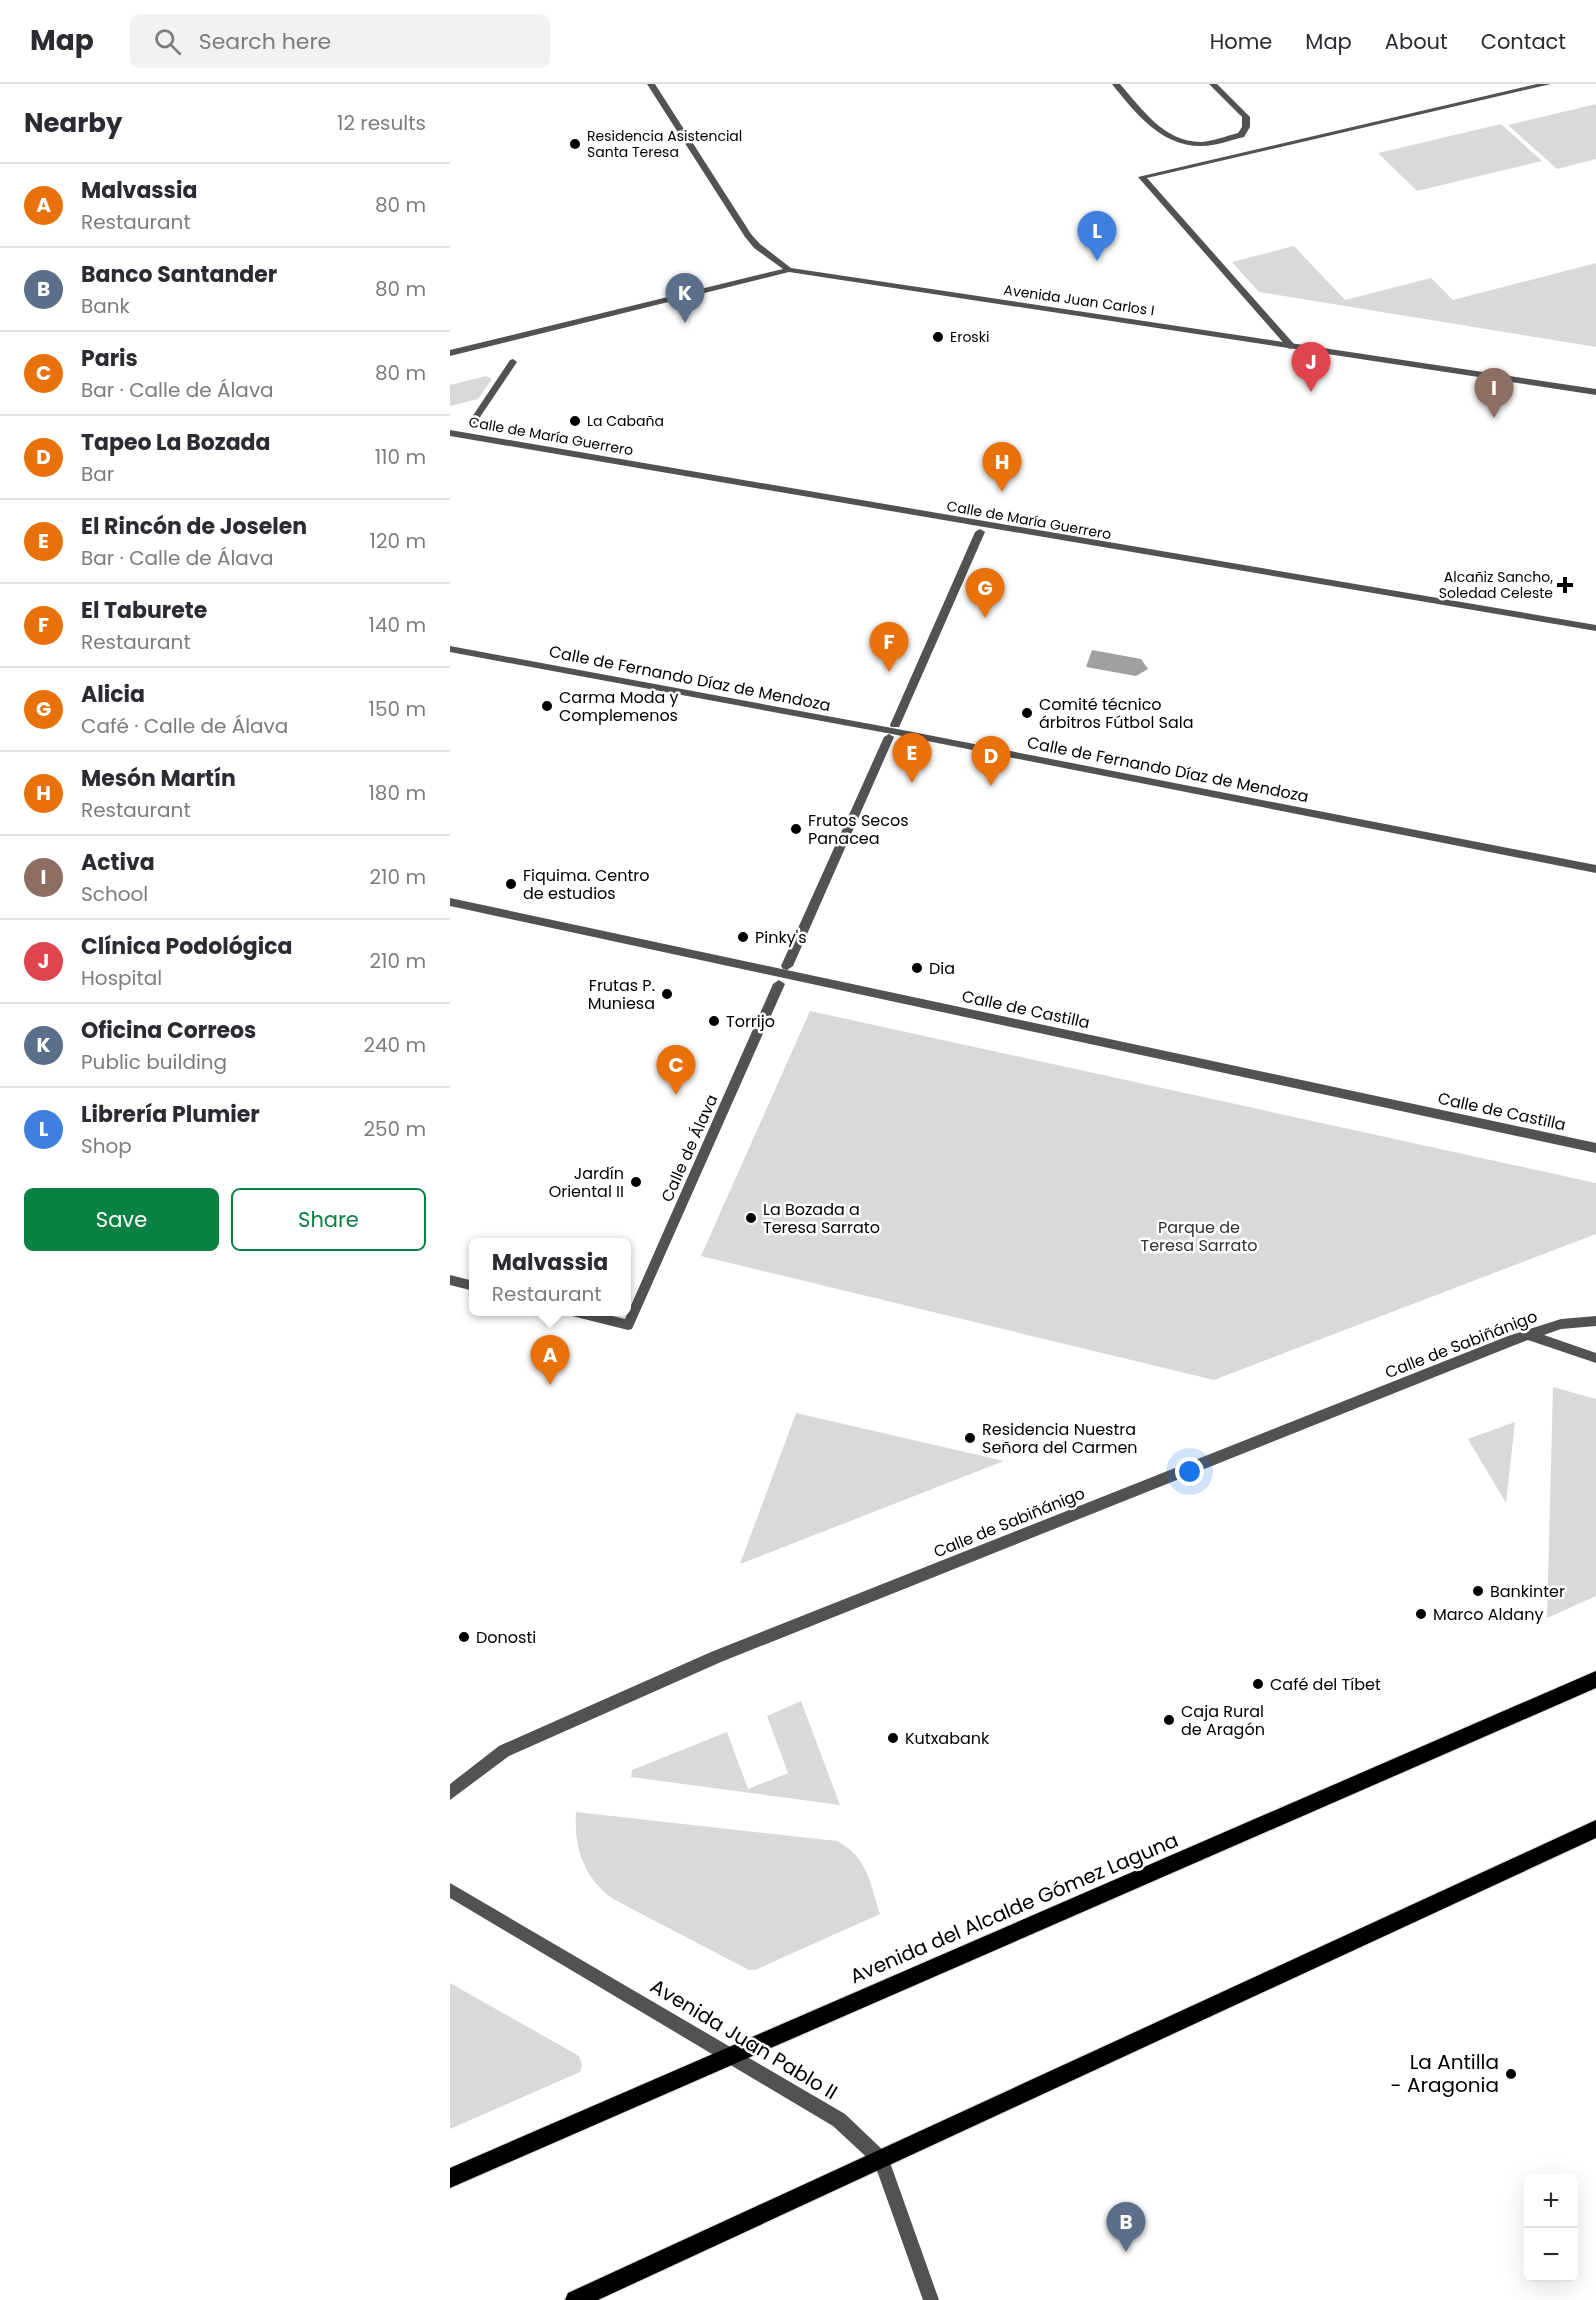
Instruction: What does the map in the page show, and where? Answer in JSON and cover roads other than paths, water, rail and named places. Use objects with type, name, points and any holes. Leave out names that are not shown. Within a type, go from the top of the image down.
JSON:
[{"type":"main road","name":"Avenida del Alcalde Gómez Laguna","points":[[450,2178],[1596,1679]]},
{"type":"main road","points":[[575,2300],[1596,1830]]},
{"type":"street","name":"Avenida Juan Carlos I","points":[[651,84],[748,235],[768,255],[789,270],[1596,393]]},
{"type":"street","points":[[1116,84],[1162,135],[1179,142],[1200,144],[1241,135],[1246,127],[1246,117],[1213,84]]},
{"type":"street","points":[[1291,346],[1142,177],[1547,84]]},
{"type":"street","points":[[450,352],[789,270]]},
{"type":"street","points":[[472,423],[513,362]]},
{"type":"street","name":"Calle de María Guerrero","points":[[454,433],[972,524],[1596,628]]},
{"type":"street","points":[[895,725],[980,532]]},
{"type":"street","name":"Calle de Fernando Díaz de Mendoza","points":[[450,649],[892,731],[1596,869]]},
{"type":"street","points":[[787,966],[889,737]]},
{"type":"street","name":"Calle de Castilla","points":[[450,902],[1596,1148]]},
{"type":"street","name":"Calle de Álava","points":[[595,1316],[628,1325],[780,984]]},
{"type":"street","points":[[450,1280],[469,1285]]},
{"type":"street","name":"Calle de Sabiñánigo","points":[[450,1793],[504,1751],[716,1657],[1512,1340],[1531,1336],[1561,1324],[1596,1321]]},
{"type":"street","points":[[1531,1336],[1596,1358]]},
{"type":"street","name":"Avenida Juan Pablo II","points":[[450,1890],[732,2054],[839,2120],[881,2160],[931,2300]]},
{"type":"place","name":"Residencia Asistencial Santa Teresa","points":[[575,144]]},
{"type":"place","name":"Librería Plumier","points":[[1097,261]]},
{"type":"place","name":"Oficina Correos","points":[[685,323]]},
{"type":"place","name":"Eroski","points":[[938,337]]},
{"type":"place","name":"Clínica Podológica","points":[[1311,392]]},
{"type":"place","name":"Activa","points":[[1494,418]]},
{"type":"place","name":"La Cabaña","points":[[575,421]]},
{"type":"place","name":"Mesón Martín","points":[[1002,492]]},
{"type":"place","name":"Alcañiz Sancho, Soledad Celeste","points":[[1565,585]]},
{"type":"place","name":"Alicia","points":[[985,618]]},
{"type":"place","name":"El Taburete","points":[[889,672]]},
{"type":"place","name":"Carma Moda y Complemenos","points":[[547,706]]},
{"type":"place","name":"Comité técnico árbitros Fútbol Sala","points":[[1027,713]]},
{"type":"place","name":"El Rincón de Joselen","points":[[912,783]]},
{"type":"place","name":"Tapeo La Bozada","points":[[991,786]]},
{"type":"place","name":"Frutos Secos Panacea","points":[[796,829]]},
{"type":"place","name":"Fiquima. Centro de estudios","points":[[511,884]]},
{"type":"place","name":"Pinky's","points":[[743,937]]},
{"type":"place","name":"Dia","points":[[917,968]]},
{"type":"place","name":"Frutas P. Muniesa","points":[[667,994]]},
{"type":"place","name":"Torrijo","points":[[714,1021]]},
{"type":"place","name":"Paris","points":[[676,1095]]},
{"type":"place","name":"Jardín Oriental II","points":[[636,1182]]},
{"type":"place","name":"La Bozada a Teresa Sarrato","points":[[751,1218]]},
{"type":"place","name":"Malvassia","points":[[550,1385]]},
{"type":"place","name":"Residencia Nuestra Señora del Carmen","points":[[970,1438]]},
{"type":"place","name":"Bankinter","points":[[1478,1591]]},
{"type":"place","name":"Marco Aldany","points":[[1421,1614]]},
{"type":"place","name":"Donosti","points":[[464,1637]]},
{"type":"place","name":"Café del Tíbet","points":[[1258,1684]]},
{"type":"place","name":"Caja Rural de Aragón","points":[[1169,1720]]},
{"type":"place","name":"Kutxabank","points":[[893,1738]]},
{"type":"place","name":"La Antilla - Aragonia","points":[[1511,2074]]},
{"type":"place","name":"Banco Santander","points":[[1126,2252]]},
{"type":"park label","name":"Parque de Teresa Sarrato","points":[[1199,1236]]}]
